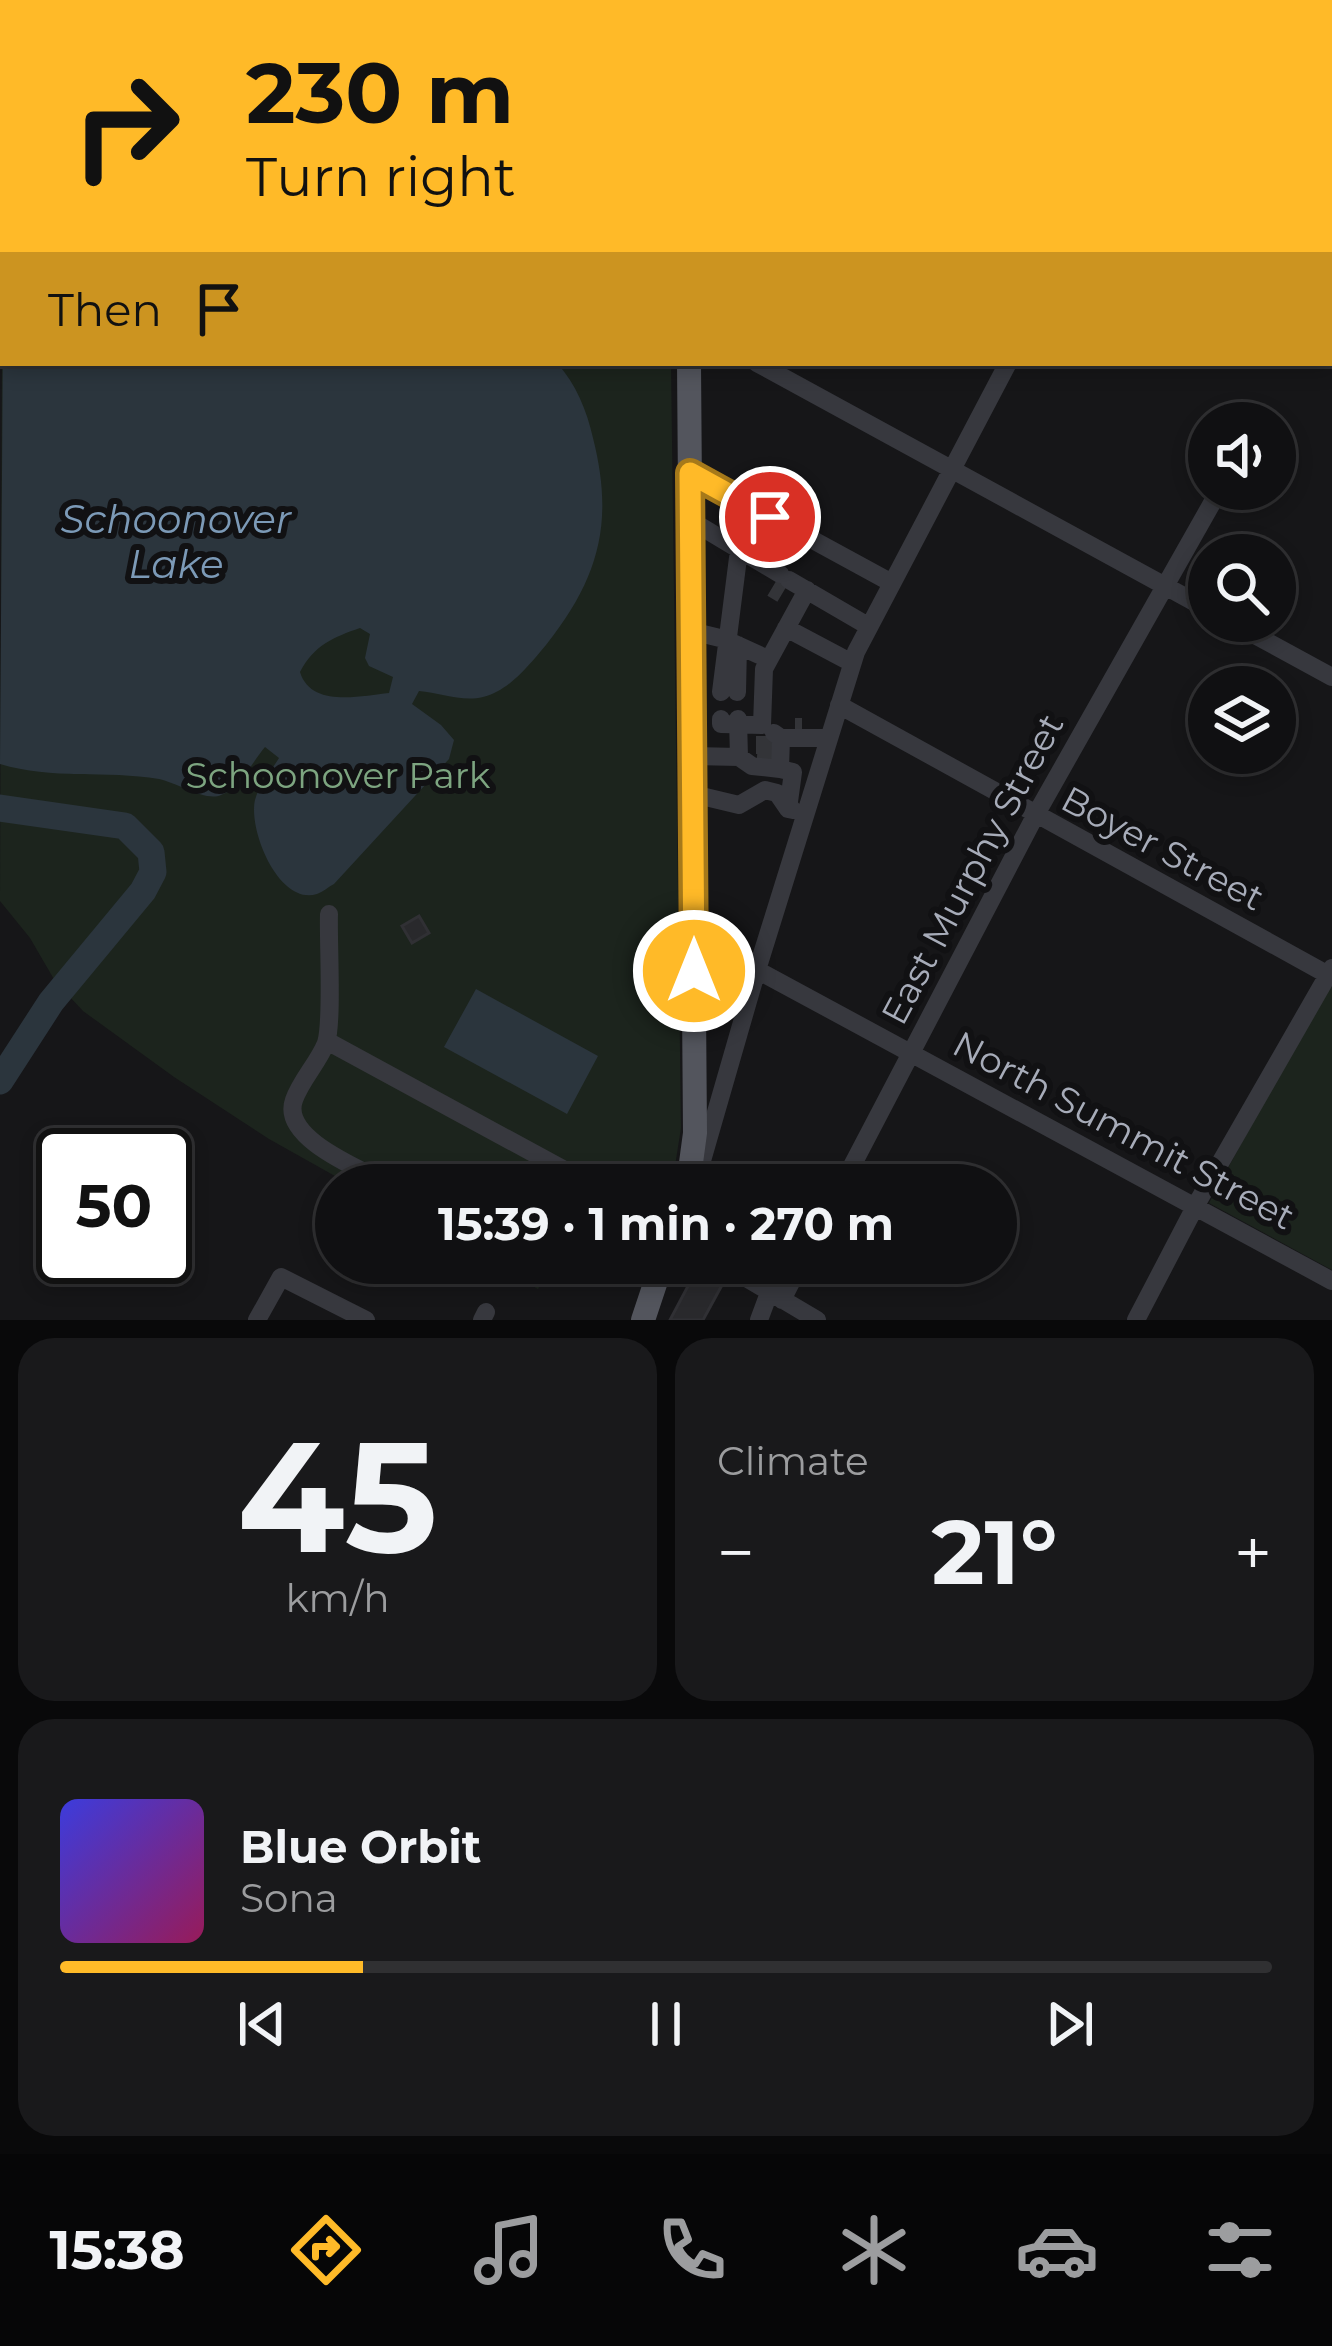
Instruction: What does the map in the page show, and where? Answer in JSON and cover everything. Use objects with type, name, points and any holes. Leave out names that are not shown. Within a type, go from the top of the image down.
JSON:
[{"type":"main road","points":[[689,366],[693,1164]]},
{"type":"main road","points":[[643,1320],[652,1284]]},
{"type":"street","points":[[762,366],[1188,598]]},
{"type":"street","points":[[698,1164],[757,970],[796,811],[851,663],[1006,366]]},
{"type":"street","points":[[690,473],[890,582]]},
{"type":"street","name":"East Murphy Street","points":[[853,1164],[1035,816],[1208,510]]},
{"type":"street","points":[[690,520],[785,585],[868,626]]},
{"type":"street","points":[[729,692],[739,550]]},
{"type":"street","points":[[771,745],[768,659],[786,628],[785,585]]},
{"type":"street","points":[[786,628],[851,663]]},
{"type":"street","points":[[691,631],[768,659]]},
{"type":"street","points":[[1268,642],[1332,677]]},
{"type":"street","name":"Boyer Street","points":[[838,705],[1331,973]]},
{"type":"street","points":[[732,720],[771,745],[793,772],[796,811]]},
{"type":"street","points":[[692,756],[825,738]]},
{"type":"street","points":[[693,794],[739,806],[765,790],[778,793],[796,811]]},
{"type":"street","points":[[329,914],[327,1040],[291,1113],[308,1139],[353,1164]]},
{"type":"street","name":"North Summit Street","points":[[757,970],[1332,1281]]},
{"type":"street","points":[[1136,1320],[1196,1205],[1331,973]]},
{"type":"street","points":[[327,1040],[537,1164]]},
{"type":"street","points":[[257,1320],[281,1277],[366,1320]]},
{"type":"street","points":[[755,1284],[817,1320]]},
{"type":"street","points":[[759,1320],[786,1284]]},
{"type":"green space","name":"Schoonover Park","points":[[2,366],[671,366],[681,1128],[675,1164],[315,1165],[174,1077],[83,1011],[55,981],[30,938],[0,901]]},
{"type":"green space","points":[[1328,984],[1332,987],[1332,1270],[1209,1203]]},
{"type":"water","name":"Schoonover Lake","points":[[3,366],[559,366],[570,380],[591,428],[602,496],[598,547],[579,596],[546,645],[501,689],[467,698],[419,691],[412,704],[454,740],[449,759],[334,884],[317,894],[303,895],[290,889],[269,863],[256,829],[255,800],[279,758],[265,747],[234,787],[215,796],[159,779],[0,764]],"holes":[[[360,628],[370,634],[365,658],[369,666],[393,677],[389,693],[325,695],[314,691],[300,672],[318,649]]]},
{"type":"water","points":[[476,989],[598,1056],[567,1114],[444,1047]]},
{"type":"building","points":[[419,916],[429,933],[412,943],[402,926]]},
{"type":"building","points":[[689,1284],[722,1285],[703,1320],[670,1320]]},
{"type":"waterway","points":[[0,808],[125,826],[151,852],[153,872],[143,891],[51,1002],[0,1081]]},
{"type":"tunnel","points":[[772,588],[782,594]]},
{"type":"tunnel","points":[[795,727],[802,727]]},
{"type":"tunnel","points":[[756,745],[773,745]]},
{"type":"tunnel","points":[[757,757],[772,758]]},
{"type":"route","points":[[694,971],[690,473],[770,517]]}]
